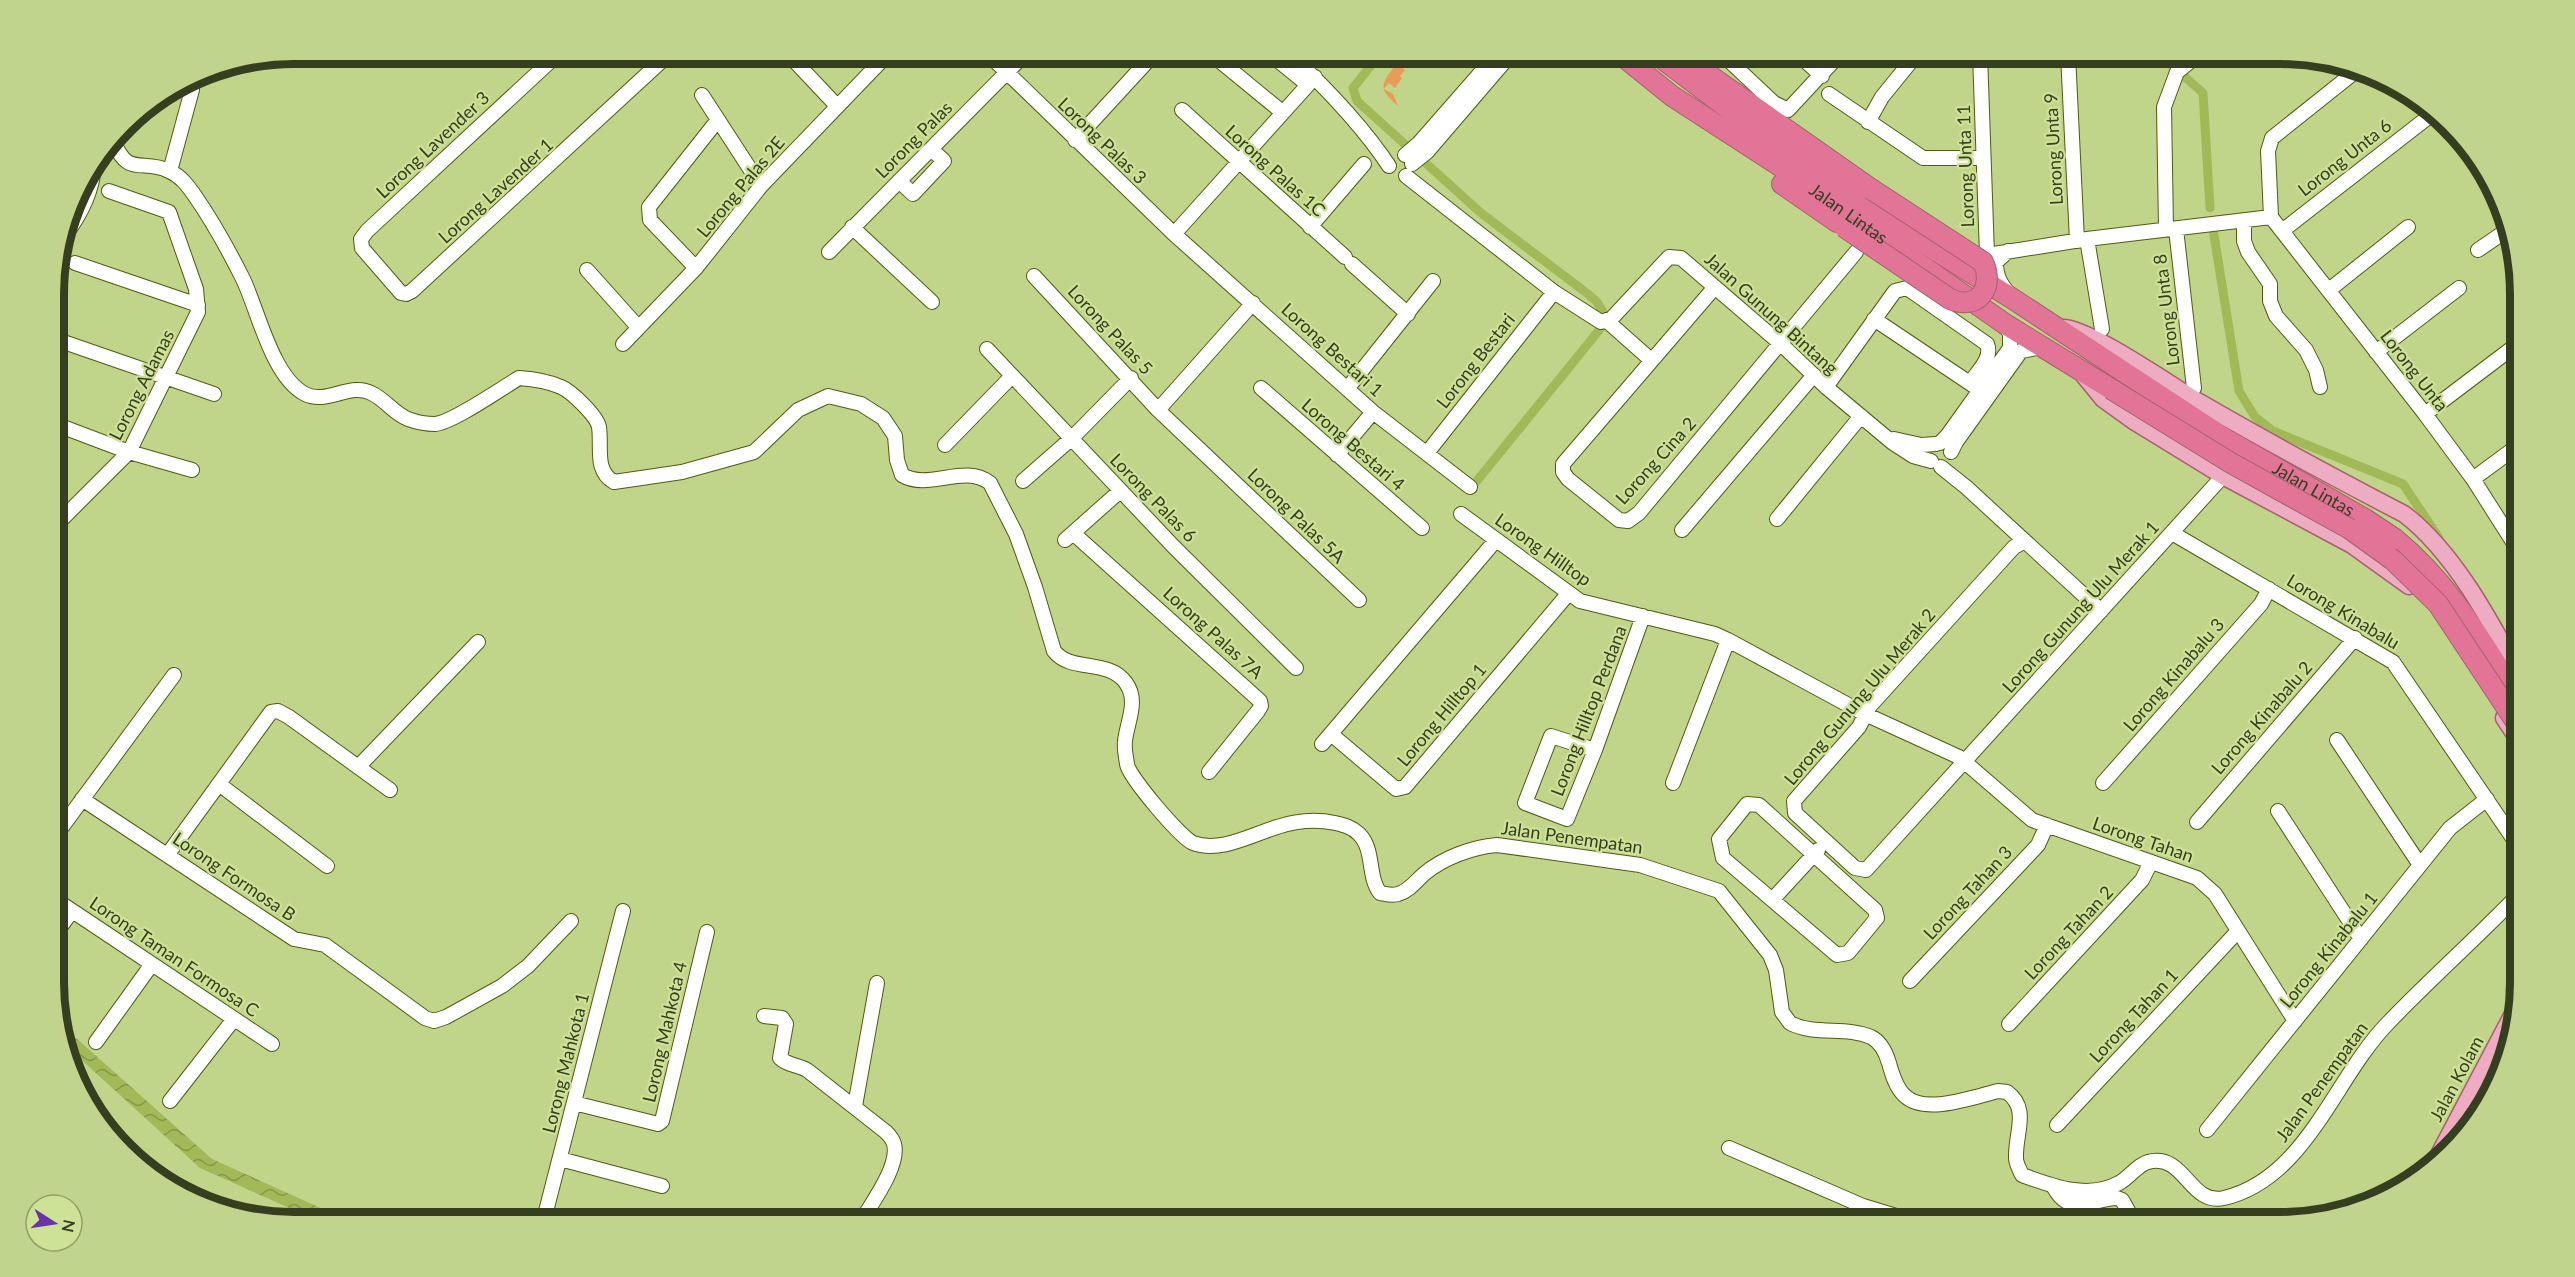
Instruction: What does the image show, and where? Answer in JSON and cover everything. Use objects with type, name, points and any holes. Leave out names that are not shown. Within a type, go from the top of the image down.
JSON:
[{"type":"highway","name":"Jalan Lintas","points":[[1632,64],[1672,96],[1777,164],[2005,324],[2231,463],[2350,529],[2393,560],[2438,604],[2510,713]]},
{"type":"highway","name":"Jalan Lintas","points":[[1681,64],[1787,153],[2229,441],[2366,519],[2395,539],[2432,572],[2454,598],[2510,686]]},
{"type":"highway","points":[[1682,64],[1753,107],[1871,189],[1983,262],[1988,278],[1982,294],[1962,304],[1950,299],[1727,143],[1712,123]]},
{"type":"main road","name":"Jalan Lintas","points":[[2056,328],[2071,328],[2103,344],[2232,421],[2404,514],[2424,531],[2456,572],[2510,658]]},
{"type":"main road","name":"Jalan Lintas","points":[[2079,369],[2093,389],[2113,407],[2223,476],[2352,544],[2398,577],[2432,608],[2510,727]]},
{"type":"main road","points":[[2330,534],[2359,542],[2367,541],[2379,534],[2381,519],[2364,493]]},
{"type":"main road","points":[[2501,642],[2510,654]]},
{"type":"main road","name":"Jalan Kolam","points":[[2445,1143],[2506,1027]]},
{"type":"street","name":"Lorong Lavender 3","points":[[361,239],[547,64]]},
{"type":"street","name":"Lorong Lavender 1","points":[[361,239],[362,248],[401,293],[406,294],[412,291],[658,64]]},
{"type":"street","points":[[797,64],[837,106]]},
{"type":"street","points":[[870,64],[874,68]]},
{"type":"street","name":"Lorong Palas 2E","points":[[623,344],[696,268],[761,186],[878,64]]},
{"type":"street","name":"Lorong Palas 3","points":[[997,64],[1174,234]]},
{"type":"street","name":"Lorong Palas","points":[[829,252],[1015,64]]},
{"type":"street","points":[[1075,140],[1145,64]]},
{"type":"street","points":[[1230,64],[1282,112]]},
{"type":"street","points":[[1285,64],[1311,81]]},
{"type":"street","points":[[1298,64],[1311,81],[1375,145],[1410,157],[1554,292],[1591,317],[1601,322],[1607,321],[1651,360]]},
{"type":"street","points":[[1410,157],[1489,64]]},
{"type":"street","points":[[1410,157],[1439,137],[1502,64]]},
{"type":"street","points":[[1733,64],[1774,103],[1788,110],[1832,64]]},
{"type":"street","points":[[1809,64],[1822,76]]},
{"type":"street","points":[[1868,122],[1882,97],[1909,64]]},
{"type":"street","name":"Lorong Unta 11","points":[[1980,64],[1987,255]]},
{"type":"street","name":"Lorong Unta 9","points":[[2069,64],[2082,240],[2102,329]]},
{"type":"street","name":"Lorong Unta 8","points":[[2186,64],[2177,72],[2166,100],[2162,123],[2171,229],[2194,388]]},
{"type":"street","points":[[1956,264],[1971,263],[1987,255],[2008,251],[2271,217],[2268,151],[2272,138],[2350,75]]},
{"type":"street","points":[[1174,234],[1311,81]]},
{"type":"street","points":[[117,148],[120,157],[128,163],[170,171],[192,89]]},
{"type":"street","points":[[1829,94],[1923,158],[1982,158]]},
{"type":"street","points":[[702,95],[761,186]]},
{"type":"street","name":"Lorong Palas 1C","points":[[1182,110],[1408,314]]},
{"type":"street","name":"Lorong Unta 6","points":[[2282,231],[2428,118]]},
{"type":"street","points":[[696,268],[650,220],[649,207],[717,121]]},
{"type":"street","points":[[1310,226],[1364,164]]},
{"type":"street","name":"Jalan Penempatan","points":[[170,171],[183,180],[202,207],[244,280],[271,351],[302,392],[322,398],[358,390],[370,392],[407,419],[437,424],[519,378],[533,379],[562,387],[588,410],[599,424],[600,463],[607,478],[614,482],[682,472],[754,452],[798,410],[828,396],[861,404],[883,418],[895,436],[897,460],[902,475],[918,480],[969,475],[983,477],[990,483],[1020,545],[1054,651],[1059,658],[1068,662],[1097,666],[1113,672],[1125,681],[1130,690],[1132,706],[1125,742],[1127,767],[1164,818],[1192,843],[1215,846],[1300,821],[1324,821],[1349,826],[1368,846],[1375,887],[1380,893],[1388,895],[1406,890],[1426,872],[1458,855],[1497,844],[1640,865],[1714,888],[1728,900],[1770,956],[1776,970],[1782,1012],[1790,1023],[1821,1031],[1863,1034],[1877,1041],[1887,1054],[1899,1088],[1911,1101],[1946,1104],[1998,1091],[2007,1092],[2019,1105],[2022,1115],[2018,1126],[2015,1160],[2022,1175],[2053,1186],[2079,1191],[2099,1190],[2118,1184],[2148,1162],[2171,1163],[2180,1169],[2198,1192],[2210,1199],[2224,1198],[2259,1183],[2300,1149],[2363,1051],[2388,1022],[2510,903]]},
{"type":"street","points":[[77,219],[91,186]]},
{"type":"street","points":[[75,263],[198,305],[196,289],[169,212],[109,191]]},
{"type":"street","name":"Lorong Unta","points":[[2271,217],[2425,414],[2473,479],[2510,535]]},
{"type":"street","points":[[2244,220],[2244,241],[2247,252],[2270,284],[2270,301],[2276,316],[2306,350],[2316,370],[2320,387]]},
{"type":"street","points":[[852,227],[932,302]]},
{"type":"street","points":[[2329,290],[2408,227]]},
{"type":"street","points":[[2478,250],[2502,233]]},
{"type":"street","name":"Lorong Bestari 1","points":[[1174,234],[1373,412],[1470,487]]},
{"type":"street","points":[[2008,251],[1996,262],[1996,273],[2000,283],[2013,299]]},
{"type":"street","points":[[1781,344],[1857,252]]},
{"type":"street","name":"Jalan Gunung Bintang","points":[[1607,321],[1669,258],[1681,258],[1781,344],[1826,387],[1886,437],[1913,456],[1943,460]]},
{"type":"street","points":[[586,270],[638,327]]},
{"type":"street","name":"Lorong Palas 5","points":[[1034,276],[1131,378],[1158,410],[1209,458]]},
{"type":"street","points":[[1347,388],[1433,281]]},
{"type":"street","name":"Lorong Cina 2","points":[[1715,287],[1563,465],[1563,472],[1568,479],[1623,521],[1639,513],[1781,344]]},
{"type":"street","points":[[2376,352],[2459,288]]},
{"type":"street","points":[[1826,387],[1895,291],[1911,289],[1988,344],[1989,356],[1975,386],[1947,436],[1929,451],[1943,460],[1966,487],[2101,611]]},
{"type":"street","name":"Lorong Bestari","points":[[1427,453],[1554,292]]},
{"type":"street","points":[[1158,410],[1253,303]]},
{"type":"street","name":"Lorong Adamas","points":[[64,517],[129,452],[196,318],[198,305]]},
{"type":"street","points":[[1874,319],[1975,386]]},
{"type":"street","points":[[1975,386],[2010,348],[2010,334],[2005,324]]},
{"type":"street","points":[[64,342],[214,394]]},
{"type":"street","points":[[1943,460],[2021,351],[2042,347]]},
{"type":"street","name":"Lorong Palas 6","points":[[987,349],[1120,491],[1296,668]]},
{"type":"street","points":[[2425,414],[2510,350]]},
{"type":"street","points":[[1682,530],[1814,375]]},
{"type":"street","points":[[945,445],[1012,376]]},
{"type":"street","points":[[1023,481],[1072,438],[1131,378]]},
{"type":"street","name":"Lorong Bestari 4","points":[[1261,388],[1422,528]]},
{"type":"street","points":[[1336,455],[1373,412]]},
{"type":"street","points":[[1777,519],[1861,416]]},
{"type":"street","points":[[64,427],[129,452],[192,470]]},
{"type":"street","name":"Jalan Gunung Bintang","points":[[1886,437],[1921,446],[1938,444]]},
{"type":"street","points":[[1938,444],[1948,447],[1943,460]]},
{"type":"street","points":[[2473,479],[2510,452]]},
{"type":"street","name":"Lorong Palas 5A","points":[[1209,458],[1359,600]]},
{"type":"street","name":"Lorong Gunung Ulu Merak 1","points":[[1866,870],[2223,476]]},
{"type":"street","name":"Lorong Palas 7A","points":[[1120,491],[1069,537],[1260,701],[1261,706],[1258,711],[1209,772]]},
{"type":"street","name":"Lorong Hilltop","points":[[1461,514],[1580,601],[1715,634],[1865,714]]},
{"type":"street","name":"Lorong Kinabalu","points":[[2172,533],[2394,662],[2510,834]]},
{"type":"street","name":"Lorong Hilltop 1","points":[[1496,540],[1327,739],[1395,789],[1406,787],[1568,594]]},
{"type":"street","name":"Lorong Gunung Ulu Merak 2","points":[[1866,870],[1855,868],[1795,813],[1794,801],[1858,727],[1865,714],[2006,556],[2025,541]]},
{"type":"street","name":"Lorong Kinabalu 3","points":[[2103,783],[2261,604],[2269,589]]},
{"type":"street","name":"Lorong Hilltop Perdana","points":[[1595,750],[1554,736],[1549,738],[1525,803],[1567,819],[1595,750],[1643,616]]},
{"type":"street","name":"Lorong Kinabalu 2","points":[[2197,822],[2355,638]]},
{"type":"street","points":[[1673,783],[1728,640]]},
{"type":"street","points":[[358,767],[478,642]]},
{"type":"street","points":[[64,824],[174,675]]},
{"type":"street","points":[[168,854],[271,712],[278,711],[390,790]]},
{"type":"street","name":"Lorong Tahan","points":[[1865,714],[1964,761],[2026,817],[2197,878],[2206,885],[2238,931],[2295,1021]]},
{"type":"street","points":[[2337,740],[2421,865]]},
{"type":"street","points":[[219,784],[327,866]]},
{"type":"street","name":"Lorong Formosa B","points":[[82,799],[294,939],[325,945],[425,1018],[434,1021],[446,1017],[519,974],[571,921]]},
{"type":"street","name":"Lorong Kinabalu 1","points":[[2207,1130],[2450,828],[2487,799]]},
{"type":"street","points":[[1746,804],[1758,805],[1875,910],[1877,918],[1848,953],[1837,955],[1773,899],[1723,858],[1719,839],[1746,804]]},
{"type":"street","points":[[2278,811],[2361,939]]},
{"type":"street","name":"Lorong Tahan 3","points":[[1910,981],[2038,845],[2047,825]]},
{"type":"street","points":[[1773,899],[1826,842]]},
{"type":"street","name":"Lorong Tahan 2","points":[[2009,1024],[2142,880],[2151,862]]},
{"type":"street","name":"Lorong Taman Formosa C","points":[[64,906],[272,1044]]},
{"type":"street","points":[[64,922],[72,911]]},
{"type":"street","name":"Lorong Mahkota 1","points":[[546,1212],[623,911]]},
{"type":"street","name":"Lorong Tahan 1","points":[[2057,1125],[2238,931]]},
{"type":"street","name":"Lorong Mahkota 4","points":[[574,1103],[658,1124],[662,1121],[707,932]]},
{"type":"street","points":[[96,1042],[152,964]]},
{"type":"street","points":[[855,1106],[877,983]]},
{"type":"street","points":[[764,1016],[782,1018],[786,1024],[780,1058],[784,1063],[797,1065],[807,1070],[855,1106],[886,1132],[894,1142],[895,1156],[888,1176],[867,1212]]},
{"type":"street","points":[[170,1101],[234,1019]]},
{"type":"street","points":[[1729,1148],[1863,1206],[1883,1212]]},
{"type":"street","points":[[560,1159],[662,1186]]},
{"type":"street","points":[[2053,1186],[2062,1200],[2074,1204],[2117,1198],[2122,1200],[2129,1212]]},
{"type":"shaded area","points":[[1400,66],[1405,70],[1395,88],[1389,83],[1384,89],[1384,83],[1394,67]]},
{"type":"shaded area","points":[[1384,89],[1393,94],[1398,106],[1388,96]]},
{"type":"water","points":[[70,1033],[212,1159],[330,1212],[298,1212],[200,1168],[76,1055]]},
{"type":"waterway","points":[[1372,64],[1353,88],[1357,101],[1481,213],[1588,294],[1603,312]]},
{"type":"waterway","points":[[2170,64],[2203,93],[2210,208]]},
{"type":"waterway","points":[[2213,229],[2239,391],[2255,417],[2273,431],[2403,484],[2439,538]]},
{"type":"waterway","points":[[1476,482],[1600,329]]}]
